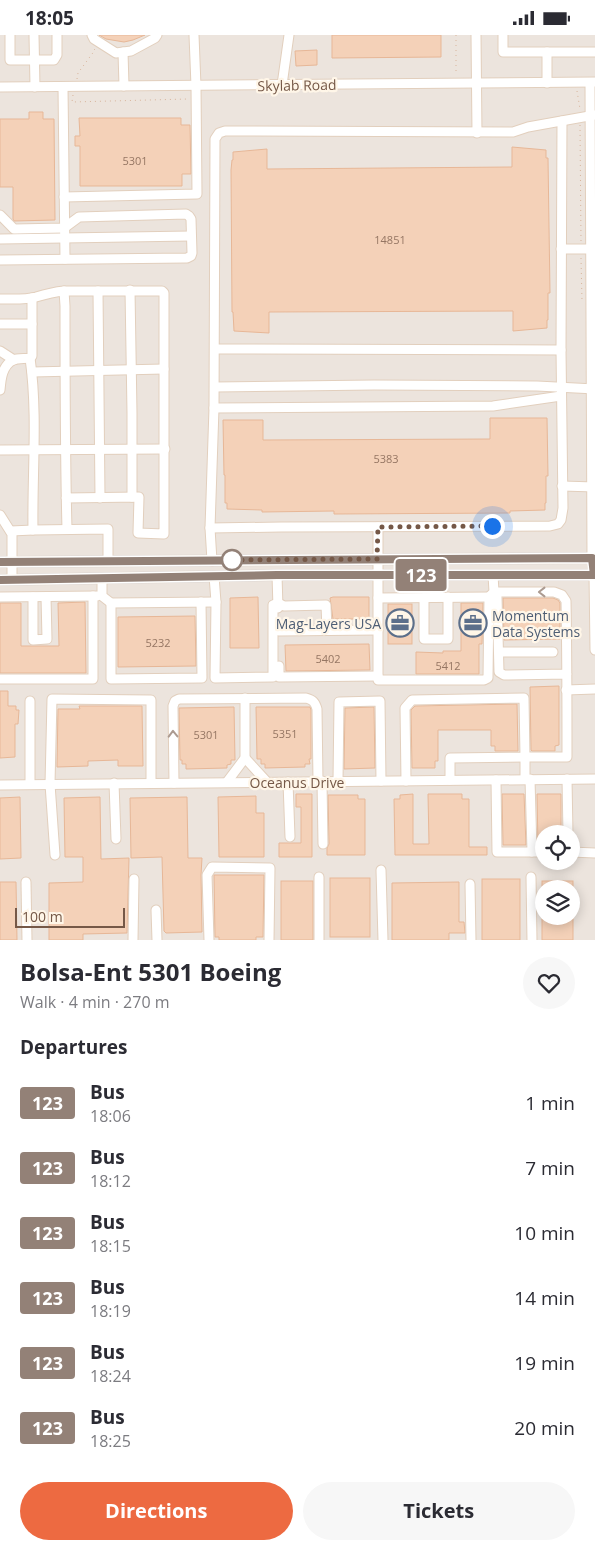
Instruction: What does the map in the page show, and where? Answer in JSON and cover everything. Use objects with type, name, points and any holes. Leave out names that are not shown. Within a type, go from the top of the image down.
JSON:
[{"type":"main road","points":[[0,561],[594,558]]},
{"type":"main road","points":[[212,561],[214,576]]},
{"type":"main road","points":[[0,579],[277,575],[594,575]]},
{"type":"street","points":[[10,35],[10,60],[54,60],[57,55],[57,35]]},
{"type":"street","points":[[34,35],[35,87]]},
{"type":"street","points":[[92,35],[94,39],[116,53],[131,51],[155,38],[157,35]]},
{"type":"street","points":[[64,197],[197,194],[194,35]]},
{"type":"street","points":[[282,85],[289,35]]},
{"type":"street","points":[[476,35],[477,133]]},
{"type":"street","points":[[503,35],[503,52],[595,52]]},
{"type":"street","points":[[122,52],[124,86]]},
{"type":"street","points":[[547,52],[547,83]]},
{"type":"street","points":[[592,83],[595,650]]},
{"type":"street","name":"Skylab Road","points":[[0,87],[592,83]]},
{"type":"street","points":[[63,87],[65,259]]},
{"type":"street","points":[[212,561],[210,528],[215,387],[215,139],[219,133],[225,131],[513,132],[528,127],[592,115]]},
{"type":"street","points":[[210,528],[550,526],[558,524],[562,519],[562,121]]},
{"type":"street","points":[[0,215],[14,229],[64,228],[79,217],[186,214],[191,219],[192,253],[187,258],[0,260]]},
{"type":"street","points":[[0,239],[191,237]]},
{"type":"street","points":[[561,249],[593,249]]},
{"type":"street","points":[[130,290],[132,497]]},
{"type":"street","points":[[64,291],[67,529]]},
{"type":"street","points":[[0,299],[32,298],[46,293],[64,291],[163,291],[165,531],[163,534],[138,533],[140,499],[132,497],[66,498]]},
{"type":"street","points":[[98,291],[100,498]]},
{"type":"street","points":[[32,298],[32,355],[30,358],[32,372],[33,530]]},
{"type":"street","points":[[0,324],[32,323]]},
{"type":"street","points":[[215,349],[561,349]]},
{"type":"street","points":[[0,351],[14,360]]},
{"type":"street","points":[[0,390],[0,375],[14,360],[30,358]]},
{"type":"street","points":[[32,372],[99,372],[164,369]]},
{"type":"street","points":[[215,387],[374,385],[561,391],[593,389]]},
{"type":"street","points":[[214,408],[493,406],[561,391]]},
{"type":"street","points":[[0,450],[165,449]]},
{"type":"street","points":[[562,486],[594,487]]},
{"type":"street","points":[[0,517],[12,534],[12,579]]},
{"type":"street","points":[[378,527],[378,680],[484,680],[488,678],[493,575]]},
{"type":"street","points":[[11,531],[108,529],[108,561]]},
{"type":"street","points":[[277,575],[279,677],[378,676]]},
{"type":"street","points":[[214,576],[216,601],[215,678],[273,677],[273,605],[278,603]]},
{"type":"street","points":[[0,679],[93,679],[98,596],[102,578]]},
{"type":"street","points":[[378,598],[424,598],[554,592],[562,595],[566,601],[567,757],[450,758],[450,780]]},
{"type":"street","points":[[492,595],[497,597],[499,672],[504,675],[567,674]]},
{"type":"street","points":[[0,597],[98,596],[111,603],[216,601]]},
{"type":"street","points":[[33,597],[33,640],[47,639],[46,597]]},
{"type":"street","points":[[424,598],[424,639],[448,639],[448,597]]},
{"type":"street","points":[[111,603],[111,679],[202,678],[201,602]]},
{"type":"street","points":[[278,603],[284,606],[326,605],[327,630]]},
{"type":"street","points":[[279,631],[378,630]]},
{"type":"street","points":[[499,652],[553,652]]},
{"type":"street","points":[[566,690],[595,689]]},
{"type":"street","points":[[174,783],[173,706],[175,701],[179,699],[306,697],[316,703],[317,709],[322,844]]},
{"type":"street","points":[[227,782],[245,758],[244,698]]},
{"type":"street","points":[[406,781],[405,708],[412,700],[524,698],[525,757],[532,852],[498,852],[496,780]]},
{"type":"street","points":[[55,855],[50,784],[52,699],[151,700],[151,783]]},
{"type":"street","points":[[30,701],[30,784]]},
{"type":"street","points":[[338,781],[338,702],[355,701],[380,701],[381,781]]},
{"type":"street","points":[[245,758],[266,782]]},
{"type":"street","points":[[567,779],[568,825]]},
{"type":"street","name":"Oceanus Drive","points":[[0,785],[595,779]]},
{"type":"street","points":[[288,782],[290,837]]},
{"type":"street","points":[[114,783],[116,839]]},
{"type":"street","points":[[580,853],[595,853]]},
{"type":"street","points":[[208,940],[207,875],[212,867],[270,867],[269,940]]},
{"type":"street","points":[[381,869],[383,940]]},
{"type":"street","points":[[319,877],[319,940]]},
{"type":"street","points":[[531,877],[532,940]]},
{"type":"street","points":[[133,940],[134,879]]},
{"type":"street","points":[[26,882],[27,940]]},
{"type":"street","points":[[470,884],[471,940]]},
{"type":"street","points":[[156,911],[157,940]]},
{"type":"path","points":[[456,35],[456,83]]},
{"type":"path","points":[[576,83],[580,104],[582,307]]},
{"type":"shaded area","points":[[0,35],[595,35],[595,940],[0,940]]},
{"type":"building","points":[[99,35],[145,35],[124,42],[106,39]]},
{"type":"building","points":[[332,35],[441,35],[441,57],[332,58]]},
{"type":"building","points":[[317,50],[317,65],[296,66],[295,51]]},
{"type":"building","points":[[29,112],[43,112],[43,119],[54,119],[55,220],[14,221],[13,187],[0,187],[0,119],[29,119]]},
{"type":"building","points":[[79,118],[181,118],[181,125],[190,125],[191,174],[182,174],[182,186],[80,186],[80,146],[75,146],[75,136],[80,136]]},
{"type":"building","points":[[512,147],[546,150],[546,158],[548,158],[550,293],[548,293],[547,328],[513,331],[513,311],[269,312],[269,333],[234,331],[232,312],[231,170],[233,152],[267,149],[267,169],[512,167]]},
{"type":"building","points":[[490,418],[547,418],[548,476],[546,476],[545,510],[510,511],[510,513],[334,514],[334,511],[262,512],[262,510],[227,509],[227,503],[225,503],[223,420],[263,420],[263,440],[490,439]]},
{"type":"building","points":[[258,597],[259,648],[230,648],[230,598]]},
{"type":"building","points":[[369,597],[369,619],[333,619],[330,598]]},
{"type":"building","points":[[503,598],[553,598],[558,600],[560,603],[560,639],[504,640]]},
{"type":"building","points":[[85,602],[86,673],[0,673],[0,603],[21,603],[21,646],[59,646],[58,603]]},
{"type":"building","points":[[461,603],[483,603],[482,644],[479,644],[479,674],[416,674],[416,652],[443,653],[443,651],[461,651]]},
{"type":"building","name":"Mag-Layers USA","points":[[388,604],[412,604],[412,644],[388,644]]},
{"type":"building","points":[[195,616],[196,666],[118,667],[118,617]]},
{"type":"building","points":[[369,644],[370,670],[286,671],[285,645]]},
{"type":"building","points":[[559,686],[559,745],[555,746],[555,751],[532,751],[530,687]]},
{"type":"building","points":[[0,691],[8,691],[8,706],[16,706],[16,710],[19,710],[18,724],[15,724],[15,757],[0,758]]},
{"type":"building","points":[[517,704],[518,751],[495,751],[495,746],[491,746],[491,730],[438,730],[438,761],[435,761],[435,768],[412,768],[411,710],[415,706]]},
{"type":"building","points":[[79,706],[142,706],[143,766],[118,766],[118,760],[88,761],[88,766],[57,767],[58,709],[80,709]]},
{"type":"building","points":[[234,707],[235,760],[231,760],[231,764],[227,765],[227,768],[186,769],[186,764],[182,764],[182,760],[180,760],[179,708]]},
{"type":"building","points":[[256,707],[310,707],[310,764],[305,764],[305,767],[265,768],[265,764],[261,764],[261,759],[257,759]]},
{"type":"building","points":[[374,707],[375,768],[344,769],[345,708]]},
{"type":"building","points":[[296,794],[312,794],[312,857],[279,857],[279,843],[301,843],[301,807],[296,807]]},
{"type":"building","points":[[413,794],[413,844],[429,844],[428,794],[462,794],[462,799],[469,799],[469,847],[487,847],[487,855],[395,855],[394,799],[400,799],[400,795]]},
{"type":"building","points":[[502,794],[524,794],[526,845],[503,845]]},
{"type":"building","points":[[537,794],[561,794],[561,825],[538,825]]},
{"type":"building","points":[[328,795],[358,795],[358,799],[365,799],[365,855],[327,855],[329,844]]},
{"type":"building","points":[[256,796],[256,813],[264,813],[264,857],[219,857],[218,797]]},
{"type":"building","points":[[20,797],[21,858],[0,859],[0,798]]},
{"type":"building","points":[[100,797],[101,859],[129,858],[127,933],[83,934],[83,940],[49,940],[49,883],[83,882],[83,857],[65,857],[64,798]]},
{"type":"building","points":[[187,797],[188,858],[202,858],[202,932],[166,933],[164,931],[162,857],[131,858],[130,798]]},
{"type":"building","points":[[214,875],[264,875],[263,937],[256,937],[256,940],[219,940],[219,937],[215,937]]},
{"type":"building","points":[[330,878],[370,878],[370,937],[330,937]]},
{"type":"building","points":[[482,879],[520,879],[520,940],[482,940]]},
{"type":"building","points":[[281,881],[313,881],[313,940],[281,940]]},
{"type":"building","points":[[0,882],[16,882],[17,940],[0,940]]},
{"type":"building","points":[[459,882],[459,922],[464,922],[465,933],[449,933],[449,940],[392,940],[392,883]]},
{"type":"building","points":[[542,925],[573,925],[573,940],[542,940]]},
{"type":"bus line","name":"123","points":[[0,562],[592,558],[594,575],[277,575],[0,580]]},
{"type":"place","name":"Mag-Layers USA","points":[[400,623]]},
{"type":"place","name":"Momentum Data Systems","points":[[473,623]]},
{"type":"route","points":[[232,560],[228,560],[377,559],[378,527],[492,526]]}]
